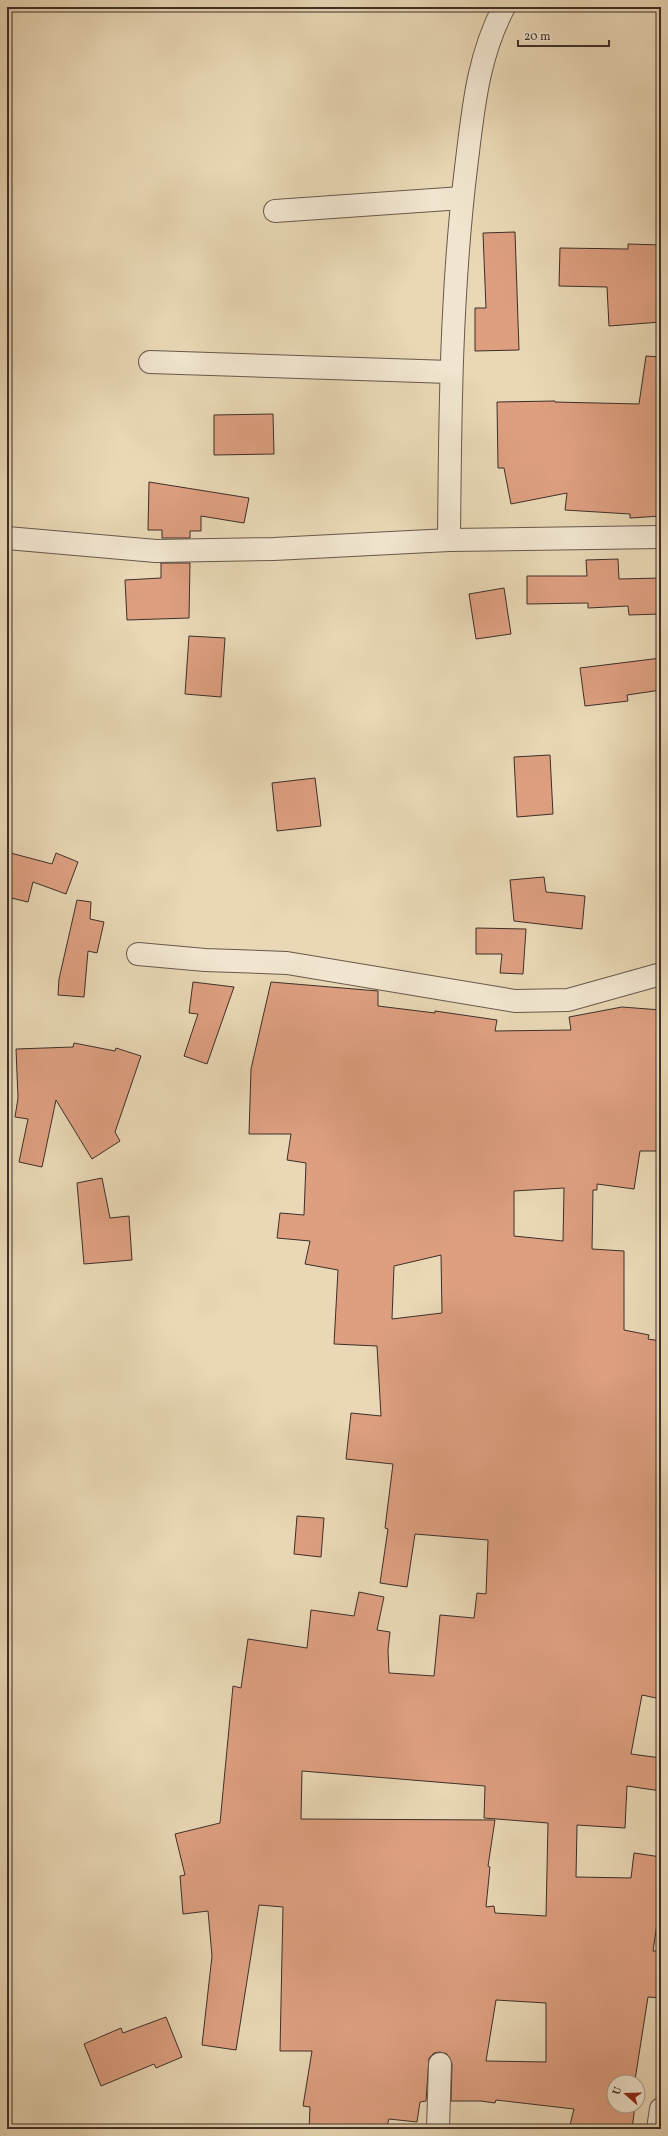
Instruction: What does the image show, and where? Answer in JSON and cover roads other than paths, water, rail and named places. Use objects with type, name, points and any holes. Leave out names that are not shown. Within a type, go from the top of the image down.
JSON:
[{"type":"street","points":[[449,540],[450,372],[454,284],[462,198],[476,82],[495,24],[504,7]]},
{"type":"street","points":[[275,210],[462,198]]},
{"type":"street","points":[[150,362],[450,372]]},
{"type":"street","points":[[7,538],[81,546],[164,551],[274,549],[449,540],[661,537]]},
{"type":"street","points":[[138,954],[205,960],[287,963],[515,1001],[568,1000],[661,974]]},
{"type":"street","points":[[438,2129],[440,2064]]},
{"type":"street","points":[[658,2129],[661,2109]]}]
